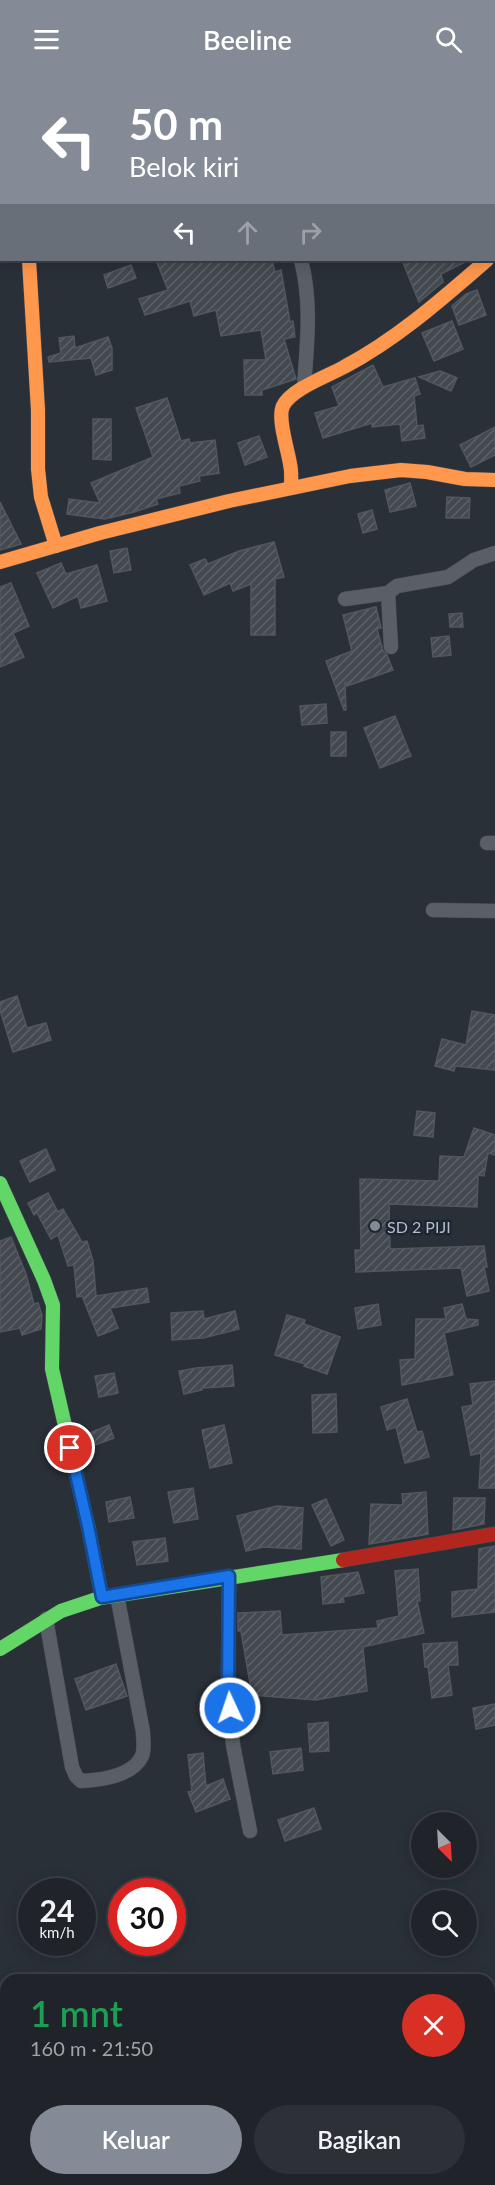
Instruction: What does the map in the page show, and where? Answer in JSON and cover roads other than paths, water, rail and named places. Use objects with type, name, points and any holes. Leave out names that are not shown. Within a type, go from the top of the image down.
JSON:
[{"type":"street","points":[[29,261],[38,410],[39,478],[41,497],[56,546]]},
{"type":"street","points":[[301,261],[306,278],[309,320],[304,387]]},
{"type":"street","points":[[291,487],[291,468],[281,415],[283,405],[288,398],[370,352],[405,328],[486,261]]},
{"type":"street","points":[[0,562],[229,501],[350,476],[401,470],[465,479],[495,480]]},
{"type":"street","points":[[345,599],[388,593],[397,586],[448,577],[474,560],[495,553]]},
{"type":"street","points":[[388,593],[392,647]]},
{"type":"street","points":[[433,910],[495,911]]},
{"type":"street","points":[[0,1183],[53,1305],[52,1369],[102,1597]]},
{"type":"street","points":[[0,1649],[46,1618],[102,1597],[447,1544],[495,1534]]},
{"type":"street","points":[[229,1576],[229,1701],[233,1745],[250,1831]]},
{"type":"street","points":[[46,1618],[72,1767],[76,1776],[81,1781],[121,1773],[136,1765],[143,1754],[143,1732],[117,1595]]},
{"type":"place","name":"SD 2 PIJI","points":[[375,1226]]}]
